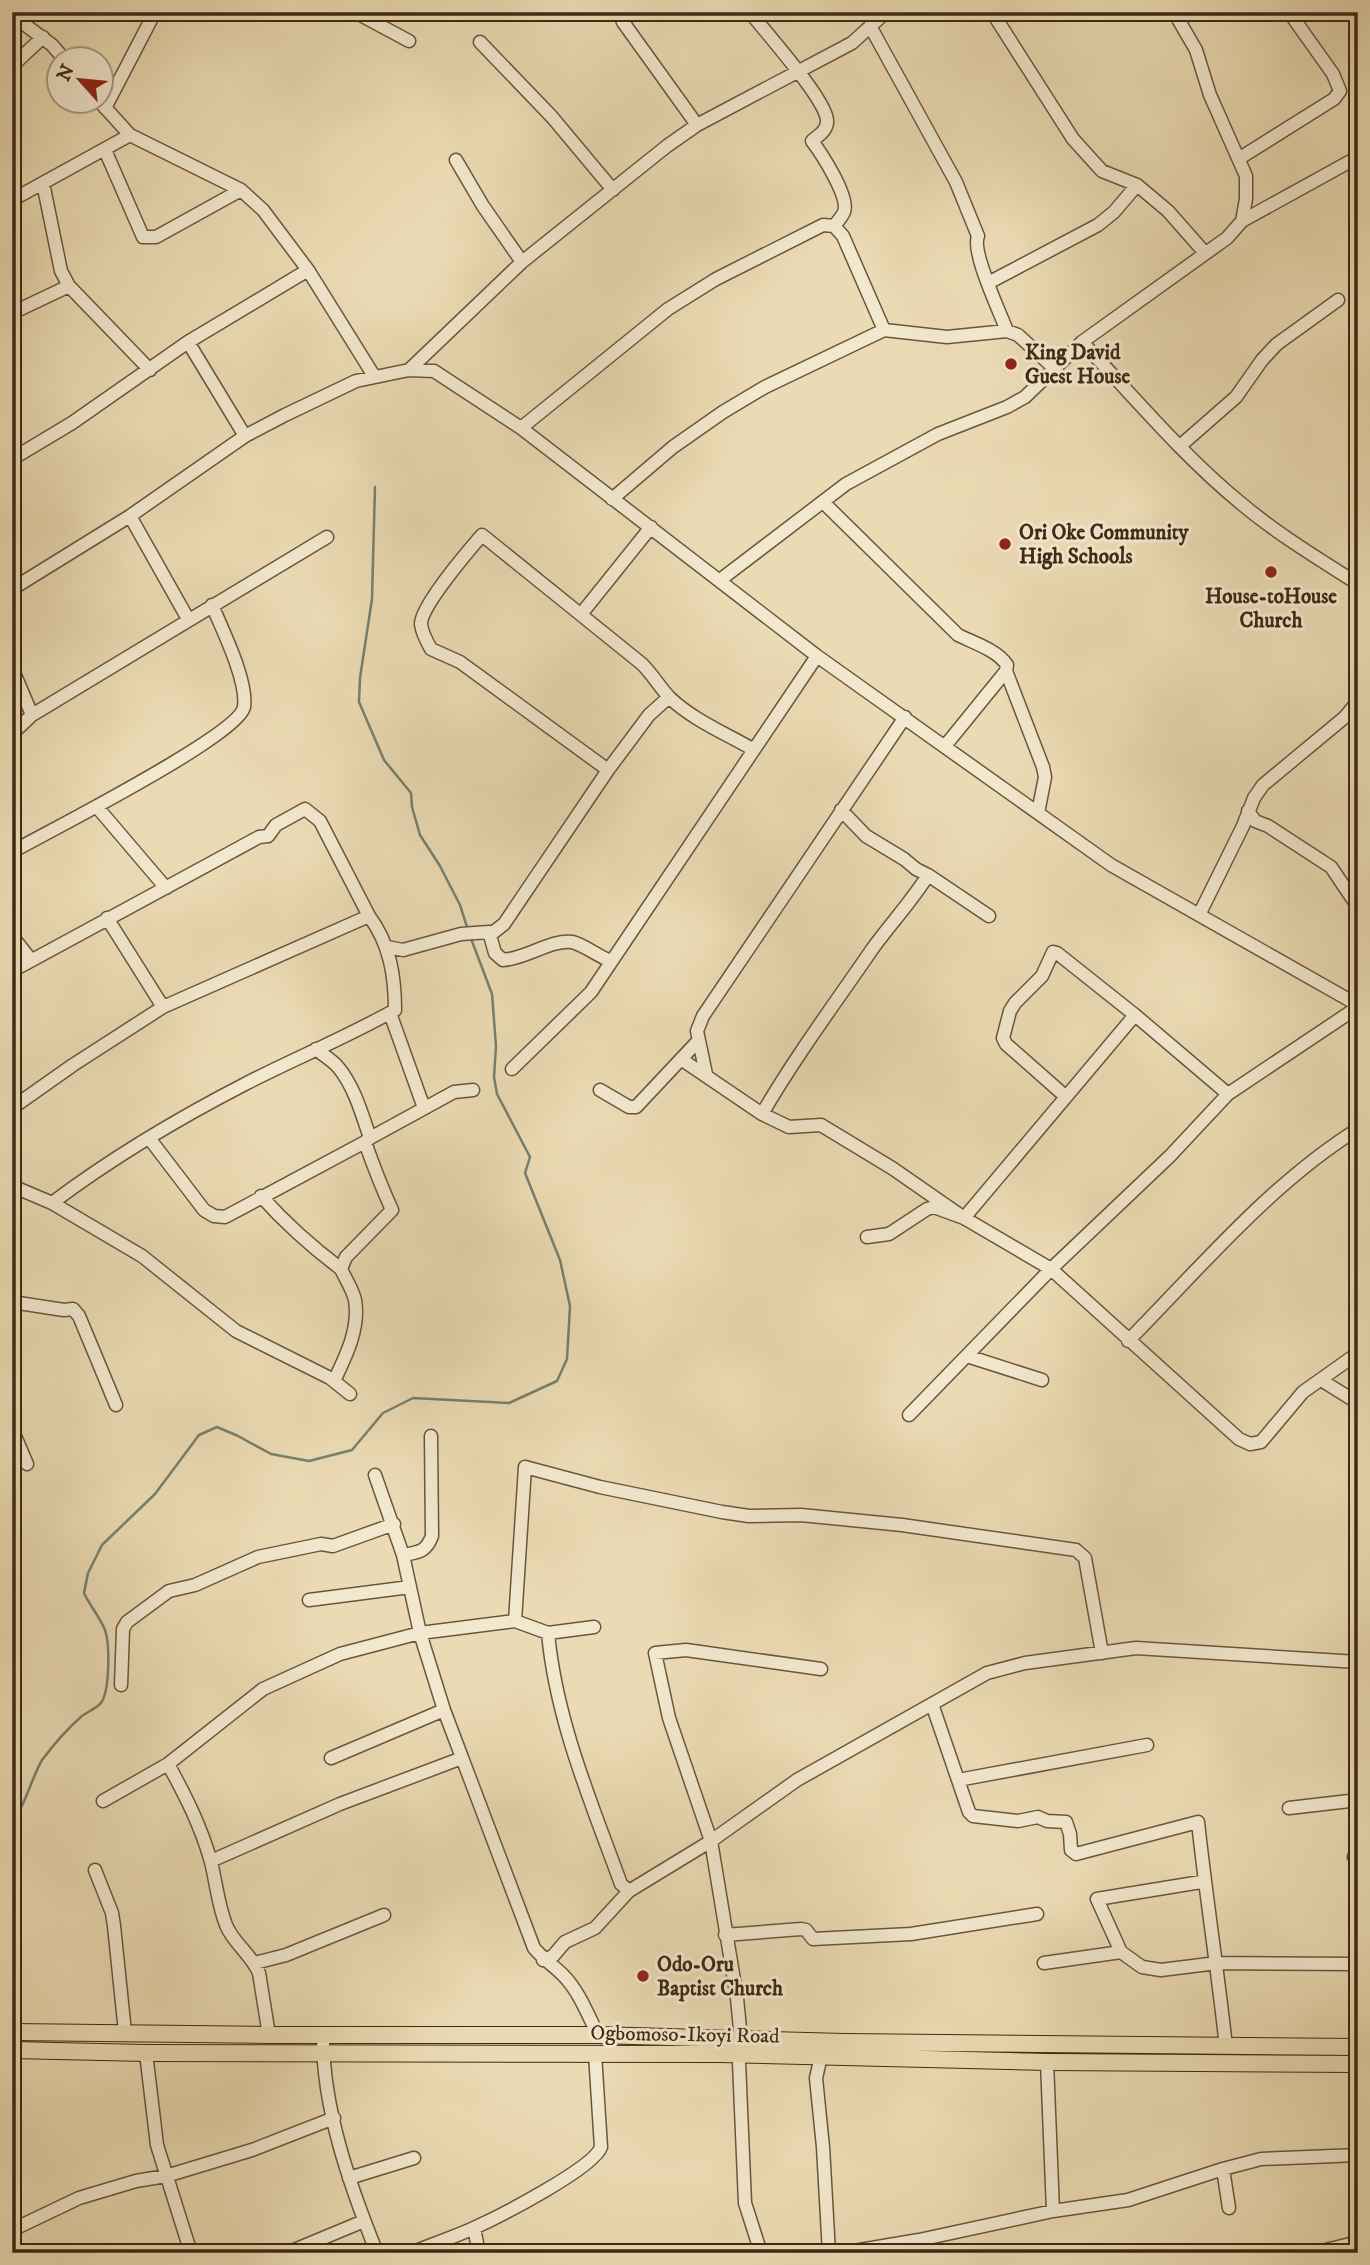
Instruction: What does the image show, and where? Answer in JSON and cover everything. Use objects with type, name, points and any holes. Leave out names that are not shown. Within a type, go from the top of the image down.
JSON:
[{"type":"main road","name":"Ogbomoso-Ikoyi Road","points":[[12,2032],[598,2035],[821,2056],[1047,2062],[1358,2064]]},
{"type":"main road","name":"Ogbomoso-Ikoyi Road","points":[[12,2050],[594,2054],[844,2042],[1358,2048]]},
{"type":"street","points":[[116,82],[155,12]]},
{"type":"street","points":[[355,12],[409,41]]},
{"type":"street","points":[[619,12],[623,22],[697,125]]},
{"type":"street","points":[[750,12],[799,72],[824,111],[827,121],[825,130],[812,141],[822,155],[845,202],[844,212],[834,226]]},
{"type":"street","points":[[409,370],[522,262],[697,125],[852,43],[885,12]]},
{"type":"street","points":[[992,12],[1086,156],[1102,171],[1137,186],[1168,211],[1205,253]]},
{"type":"street","points":[[1174,12],[1196,50],[1223,129],[1240,158],[1246,176],[1242,221]]},
{"type":"street","points":[[1240,158],[1334,99],[1340,91],[1333,74],[1289,12]]},
{"type":"street","points":[[12,15],[52,46]]},
{"type":"street","points":[[870,26],[956,181],[978,236],[975,241],[982,269],[1007,331]]},
{"type":"street","points":[[12,66],[43,37]]},
{"type":"street","points":[[480,42],[552,117],[613,190]]},
{"type":"street","points":[[113,116],[130,135],[241,190],[263,210],[308,270],[374,376]]},
{"type":"street","points":[[12,200],[130,135]]},
{"type":"street","points":[[105,150],[143,237],[156,237],[241,190]]},
{"type":"street","points":[[720,580],[846,484],[938,434],[1007,407],[1025,397],[1082,342],[1227,239],[1242,221],[1358,157]]},
{"type":"street","points":[[456,160],[483,206],[522,262]]},
{"type":"street","points":[[43,183],[58,260],[69,286],[150,370]]},
{"type":"street","points":[[988,283],[1098,225],[1114,212],[1137,186]]},
{"type":"street","points":[[521,428],[668,309],[716,279],[823,225],[834,226],[843,236],[884,330]]},
{"type":"street","points":[[12,459],[72,423],[188,342],[308,270]]},
{"type":"street","points":[[12,313],[69,286]]},
{"type":"street","points":[[1180,446],[1236,397],[1277,344],[1338,300]]},
{"type":"street","points":[[612,499],[673,447],[723,412],[765,387],[884,330],[947,337],[1007,331],[1018,335],[1054,368]]},
{"type":"street","points":[[188,342],[246,436]]},
{"type":"street","points":[[1082,342],[1180,446],[1244,506],[1284,536],[1358,584]]},
{"type":"street","points":[[12,589],[130,516],[246,436],[356,381],[409,370],[434,371],[521,428],[817,656],[1111,865],[1358,1006],[1228,1094],[1170,1156],[1051,1269],[909,1415]]},
{"type":"street","points":[[823,502],[958,635],[1004,660],[1007,665],[1006,671],[945,746]]},
{"type":"street","points":[[130,516],[188,619]]},
{"type":"street","points":[[582,613],[651,527]]},
{"type":"street","points":[[608,770],[460,662],[431,649],[421,625],[422,617],[451,572],[482,535],[642,664],[669,697],[687,711],[754,750]]},
{"type":"street","points":[[12,734],[32,715],[327,537]]},
{"type":"street","points":[[12,852],[97,807],[213,737],[240,716],[244,707],[236,663],[212,605]]},
{"type":"street","points":[[512,1069],[591,992],[817,656]]},
{"type":"street","points":[[12,668],[32,715]]},
{"type":"street","points":[[1006,671],[1043,767],[1045,777],[1038,813]]},
{"type":"street","points":[[490,936],[504,924],[608,770],[649,715],[669,697]]},
{"type":"street","points":[[1199,915],[1263,785],[1356,708]]},
{"type":"street","points":[[706,1074],[697,1031],[703,1016],[905,717]]},
{"type":"street","points":[[97,807],[166,888]]},
{"type":"street","points":[[12,971],[259,837],[268,836],[276,825],[305,808],[320,821],[387,947],[395,985],[395,1010],[245,1083],[101,1166],[52,1203]]},
{"type":"street","points":[[841,810],[866,836],[989,916]]},
{"type":"street","points":[[1248,819],[1268,826],[1331,867],[1358,907]]},
{"type":"street","points":[[762,1114],[873,948],[891,923],[913,900],[928,875]]},
{"type":"street","points":[[12,1108],[163,1007],[369,916]]},
{"type":"street","points":[[107,918],[163,1007]]},
{"type":"street","points":[[387,947],[403,950],[461,934],[489,932],[495,953],[503,960],[517,959],[558,943],[571,942],[611,961]]},
{"type":"street","points":[[12,936],[31,960]]},
{"type":"street","points":[[1065,1096],[1006,1044],[1003,1038],[1010,1011],[1042,976],[1053,953],[1057,953],[1135,1015],[1228,1094]]},
{"type":"street","points":[[390,1013],[424,1108]]},
{"type":"street","points":[[964,1218],[1135,1015]]},
{"type":"street","points":[[600,1090],[629,1107],[636,1107],[698,1041]]},
{"type":"street","points":[[316,1049],[337,1066],[362,1111],[378,1179],[393,1210],[346,1257],[341,1269]]},
{"type":"street","points":[[681,1059],[762,1114],[789,1127],[821,1125],[892,1168],[964,1218],[1051,1269],[1239,1439],[1250,1444],[1261,1442],[1303,1392],[1358,1353]]},
{"type":"street","points":[[149,1138],[204,1210],[214,1216],[225,1217],[454,1092],[473,1090]]},
{"type":"street","points":[[1128,1340],[1259,1207],[1320,1156],[1358,1129]]},
{"type":"street","points":[[12,1186],[52,1203],[142,1256],[236,1331],[334,1381],[350,1394]]},
{"type":"street","points":[[261,1196],[316,1251],[341,1269],[355,1297],[356,1321],[346,1356],[334,1381]]},
{"type":"street","points":[[867,1237],[888,1234],[934,1207],[964,1218]]},
{"type":"street","points":[[12,1302],[73,1309],[79,1316],[116,1405]]},
{"type":"street","points":[[967,1356],[1042,1380]]},
{"type":"street","points":[[1321,1380],[1358,1403]]},
{"type":"street","points":[[12,1429],[27,1464]]},
{"type":"street","points":[[403,1555],[423,1552],[432,1536],[431,1436]]},
{"type":"street","points":[[515,1620],[525,1467],[600,1487],[722,1512],[902,1525],[1076,1550],[1085,1558],[1102,1653]]},
{"type":"street","points":[[375,1475],[394,1524],[421,1633],[444,1710],[534,1948],[543,1960],[563,1975],[575,1991],[598,2035]]},
{"type":"street","points":[[121,1685],[123,1629],[127,1622],[169,1591],[195,1586],[258,1557],[321,1544],[333,1546],[394,1524]]},
{"type":"street","points":[[309,1600],[410,1587]]},
{"type":"street","points":[[103,1801],[168,1764],[263,1689],[340,1654],[421,1633],[515,1620],[548,1633],[594,1627]]},
{"type":"street","points":[[548,1633],[551,1668],[576,1762],[621,1884],[629,1891]]},
{"type":"street","points":[[543,1960],[553,1956],[565,1942],[595,1927],[629,1891],[711,1841],[797,1780],[987,1673],[1025,1663],[1136,1648],[1358,1662]]},
{"type":"street","points":[[761,2253],[745,2203],[738,2062],[742,2047],[737,1998],[711,1841],[673,1729],[654,1653],[686,1650],[821,1669]]},
{"type":"street","points":[[932,1704],[972,1816],[1017,1821],[1038,1817],[1066,1822],[1071,1850],[1076,1854],[1198,1822],[1226,2047]]},
{"type":"street","points":[[331,1758],[444,1710]]},
{"type":"street","points":[[958,1780],[1147,1745]]},
{"type":"street","points":[[211,1861],[340,1804],[462,1758]]},
{"type":"street","points":[[168,1764],[194,1811],[211,1861],[226,1925],[255,1963],[259,1973],[269,2035]]},
{"type":"street","points":[[1289,1808],[1358,1800]]},
{"type":"street","points":[[95,1870],[114,1926],[125,2032]]},
{"type":"street","points":[[1204,1883],[1097,1899],[1121,1952],[1142,1967],[1161,1970],[1217,1963],[1358,1964]]},
{"type":"street","points":[[725,1935],[801,1929],[806,1930],[813,1939],[911,1934],[1037,1914]]},
{"type":"street","points":[[255,1963],[286,1955],[384,1915]]},
{"type":"street","points":[[1044,1963],[1121,1952]]},
{"type":"street","points":[[323,2034],[323,2052],[334,2118],[349,2178],[377,2253]]},
{"type":"street","points":[[146,2053],[157,2146],[191,2253]]},
{"type":"street","points":[[411,2253],[474,2228],[556,2184],[599,2153],[601,2147],[594,2054]]},
{"type":"street","points":[[821,2056],[816,2078],[829,2253]]},
{"type":"street","points":[[1047,2062],[1053,2211]]},
{"type":"street","points":[[12,2230],[79,2198],[252,2150],[334,2118]]},
{"type":"street","points":[[842,2253],[919,2240],[1053,2211],[1128,2200],[1261,2159],[1358,2155]]},
{"type":"street","points":[[349,2178],[414,2158]]},
{"type":"street","points":[[1223,2169],[1229,2208]]},
{"type":"street","points":[[287,2253],[364,2221]]},
{"type":"street","points":[[474,2228],[479,2253]]},
{"type":"street","points":[[1314,2253],[1358,2242]]},
{"type":"waterway","points":[[375,487],[372,599],[359,702],[384,760],[411,793],[420,835],[460,905],[468,930]]},
{"type":"waterway","points":[[12,1823],[42,1760],[71,1726],[100,1704],[106,1690],[107,1637],[84,1593],[88,1573],[102,1545],[155,1494],[199,1435],[217,1427],[271,1454],[309,1461],[352,1450],[383,1413],[413,1398],[509,1403],[557,1381],[567,1359],[570,1306],[560,1260],[525,1173],[530,1157],[497,1094],[494,1077],[496,1046],[492,994],[470,936]]},
{"type":"place","name":"King David Guest House","points":[[1011,364]]},
{"type":"place","name":"Ori Oke Community High Schools","points":[[1005,544]]},
{"type":"place","name":"House-toHouse Church","points":[[1271,572]]},
{"type":"place","name":"Odo-Oru Baptist Church","points":[[643,1976]]}]
